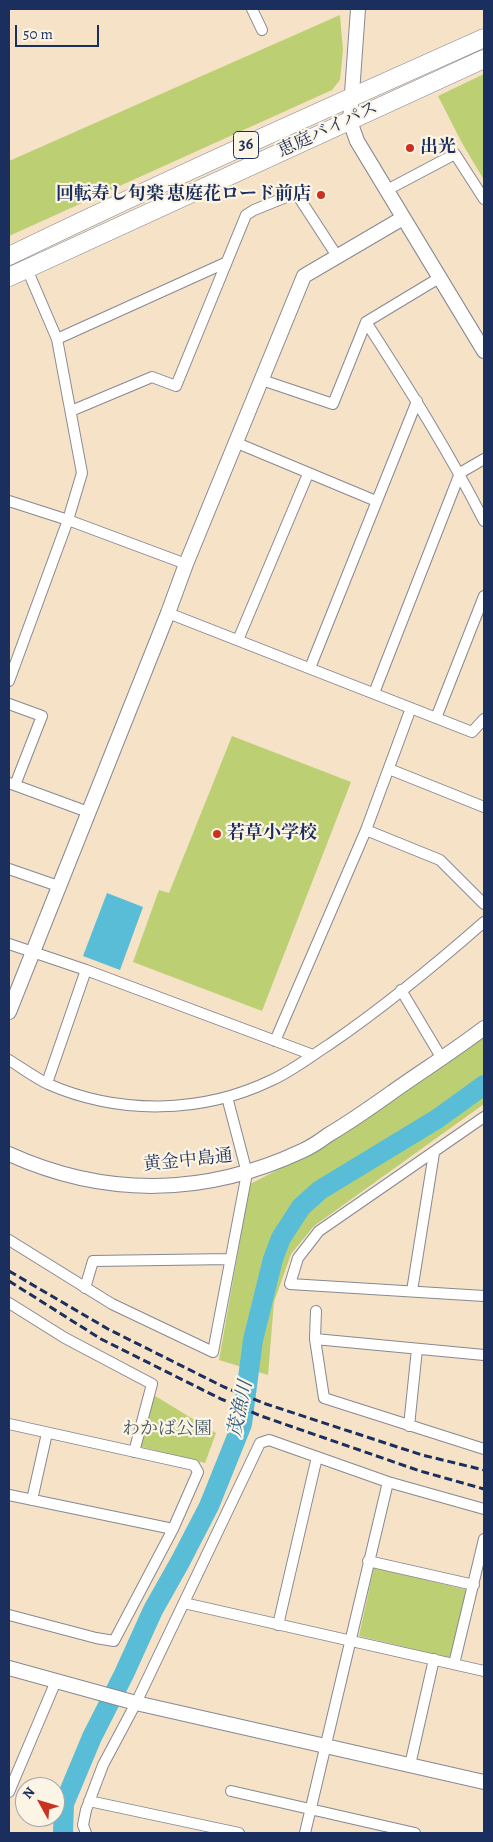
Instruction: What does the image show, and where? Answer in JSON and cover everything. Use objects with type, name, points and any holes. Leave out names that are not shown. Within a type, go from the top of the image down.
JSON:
[{"type":"highway","name":"恵庭バイパス","points":[[9,256],[96,214],[484,38]]},
{"type":"highway","name":"恵庭バイパス","points":[[9,277],[484,59]]},
{"type":"street","points":[[252,9],[262,30]]},
{"type":"street","points":[[358,9],[350,121],[357,140],[484,351]]},
{"type":"street","points":[[387,190],[455,154],[484,199]]},
{"type":"street","points":[[71,410],[152,377],[176,386],[246,215],[254,210],[296,193],[337,256]]},
{"type":"street","points":[[9,1012],[186,564],[304,276],[403,218]]},
{"type":"street","points":[[57,339],[225,263]]},
{"type":"street","points":[[9,681],[68,520],[82,473],[57,339],[27,269]]},
{"type":"street","points":[[262,380],[333,404],[366,322],[439,278]]},
{"type":"street","points":[[366,322],[417,401],[460,473],[484,521]]},
{"type":"street","points":[[310,668],[417,401]]},
{"type":"street","points":[[237,443],[376,502]]},
{"type":"street","points":[[374,693],[460,473],[484,459]]},
{"type":"street","points":[[238,640],[308,474]]},
{"type":"street","points":[[9,501],[68,520],[186,564]]},
{"type":"street","points":[[436,718],[484,596]]},
{"type":"street","points":[[168,613],[472,732],[484,719]]},
{"type":"street","points":[[9,704],[42,716],[12,783],[88,812]]},
{"type":"street","points":[[275,1041],[366,830],[411,708]]},
{"type":"street","points":[[389,770],[484,807]]},
{"type":"street","points":[[366,830],[440,860],[484,904]]},
{"type":"street","points":[[9,869],[58,886]]},
{"type":"street","points":[[9,1060],[47,1083],[78,1095],[111,1103],[146,1107],[184,1106],[227,1097],[272,1080],[313,1055],[372,1014],[433,966],[484,922]]},
{"type":"street","points":[[9,944],[86,970],[313,1055]]},
{"type":"street","points":[[47,1083],[86,970]]},
{"type":"street","points":[[401,990],[441,1058]]},
{"type":"street","name":"黄金中島通","points":[[9,1154],[37,1167],[84,1180],[123,1185],[167,1186],[203,1182],[247,1173],[304,1150],[356,1118],[484,1028]]},
{"type":"street","points":[[9,1240],[112,1304],[213,1352],[247,1173],[227,1097]]},
{"type":"street","points":[[484,1117],[320,1231],[298,1258],[290,1284],[484,1296]]},
{"type":"street","points":[[412,1291],[434,1152]]},
{"type":"street","points":[[85,1288],[93,1261],[230,1259]]},
{"type":"street","points":[[9,1303],[65,1338],[152,1384],[134,1452]]},
{"type":"street","points":[[316,1311],[315,1339],[324,1398],[484,1449]]},
{"type":"street","points":[[315,1339],[484,1354]]},
{"type":"street","points":[[409,1426],[417,1349]]},
{"type":"street","points":[[9,1424],[194,1465],[198,1472],[173,1529],[114,1641],[9,1615]]},
{"type":"street","points":[[32,1500],[47,1433]]},
{"type":"street","points":[[86,1833],[83,1825],[89,1801],[131,1702],[184,1603],[260,1443],[269,1440],[388,1482],[484,1509]]},
{"type":"street","points":[[278,1625],[317,1457]]},
{"type":"street","points":[[305,1833],[324,1746],[388,1482]]},
{"type":"street","points":[[9,1495],[173,1529]]},
{"type":"street","points":[[454,1664],[484,1539]]},
{"type":"street","points":[[368,1561],[474,1585]]},
{"type":"street","points":[[184,1603],[484,1672]]},
{"type":"street","points":[[410,1765],[434,1659]]},
{"type":"street","points":[[9,1668],[131,1702],[484,1782]]},
{"type":"street","points":[[9,1792],[56,1681]]},
{"type":"street","points":[[231,1791],[415,1833]]},
{"type":"street","points":[[89,1801],[235,1833]]},
{"type":"green space","points":[[340,15],[343,50],[340,80],[332,90],[9,236],[9,161]]},
{"type":"green space","points":[[484,74],[484,180],[462,143],[438,96]]},
{"type":"green space","points":[[232,736],[351,782],[262,1011],[133,962],[159,890],[169,893]]},
{"type":"green space","points":[[484,1036],[484,1104],[314,1226],[291,1254],[274,1302],[268,1375],[219,1360],[250,1184],[307,1155]]},
{"type":"green space","name":"わかば公園","points":[[152,1394],[216,1433],[205,1463],[138,1446]]},
{"type":"green space","points":[[374,1567],[467,1590],[450,1658],[359,1636]]},
{"type":"water","points":[[107,893],[143,907],[120,970],[83,956]]},
{"type":"waterway","name":"茂漁川","points":[[63,1833],[64,1804],[92,1737],[124,1674],[153,1610],[209,1506],[242,1424],[253,1340],[273,1259],[281,1238],[301,1207],[320,1190],[437,1119],[484,1085]]},
{"type":"railway","points":[[9,1271],[108,1329],[224,1387],[266,1404],[422,1455],[484,1470]]},
{"type":"railway","points":[[9,1281],[101,1339],[221,1399],[261,1416],[420,1471],[484,1489]]},
{"type":"place","name":"出光","points":[[410,148]]},
{"type":"place","name":"回転寿し旬楽 恵庭花ロード前店","points":[[321,195]]},
{"type":"place","name":"若草小学校","points":[[217,834]]}]
